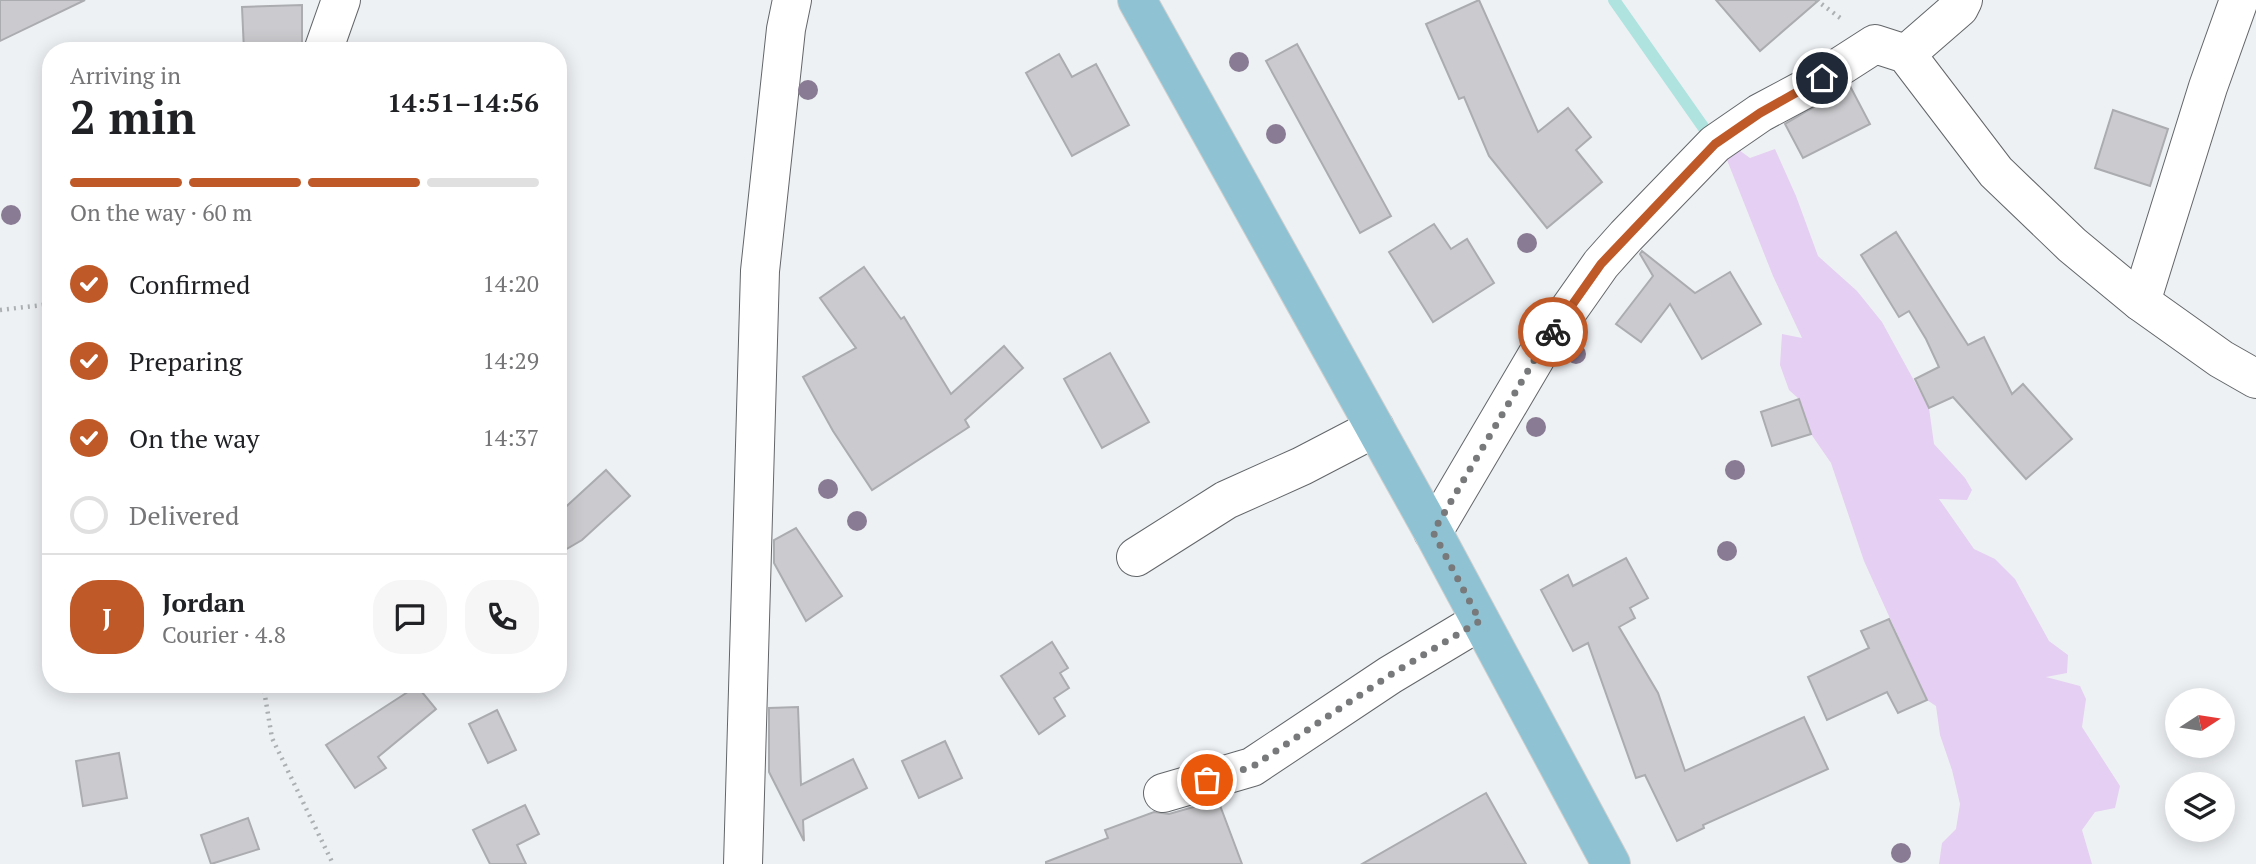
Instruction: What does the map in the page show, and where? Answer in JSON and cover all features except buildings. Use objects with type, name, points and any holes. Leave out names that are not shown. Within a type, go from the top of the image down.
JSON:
[{"type":"main road","points":[[1137,0],[1433,532],[1611,864]]},
{"type":"street","points":[[326,42],[341,0]]},
{"type":"street","points":[[743,864],[760,271],[786,29],[792,0]]},
{"type":"street","points":[[1906,54],[1959,8],[1963,0]]},
{"type":"street","points":[[2141,302],[2208,87],[2239,0]]},
{"type":"street","points":[[1433,532],[1539,352],[1601,264],[1715,144],[1760,113],[1805,89],[1875,44],[1906,54],[1996,172],[2072,245],[2141,302],[2221,359],[2256,379]]},
{"type":"street","points":[[1136,557],[1226,500],[1302,466],[1375,428]]},
{"type":"street","points":[[1163,793],[1252,767],[1390,675],[1480,621]]},
{"type":"path","points":[[0,310],[42,305]]},
{"type":"path","points":[[264,693],[272,738],[333,864]]},
{"type":"shaded area","points":[[1775,149],[1818,256],[1857,291],[1882,322],[1929,408],[1934,444],[1965,478],[1972,490],[1967,500],[1939,499],[1974,549],[1995,559],[2015,579],[2049,641],[2068,655],[2067,673],[2046,677],[2080,686],[2086,699],[2082,727],[2120,786],[2115,808],[2095,812],[2082,830],[2092,864],[1939,864],[1942,843],[1956,829],[1960,804],[1940,735],[1936,706],[1927,700],[1864,561],[1831,463],[1811,434],[1799,399],[1789,390],[1780,365],[1782,334],[1802,338],[1773,276],[1727,160],[1739,150],[1750,158]]},
{"type":"waterway","points":[[1614,0],[1713,141]]},
{"type":"way so far","points":[[1207,780],[1252,767],[1390,675],[1480,621],[1433,532],[1553,332]]},
{"type":"route","points":[[1553,332],[1601,264],[1715,144],[1760,113],[1822,78]]}]
